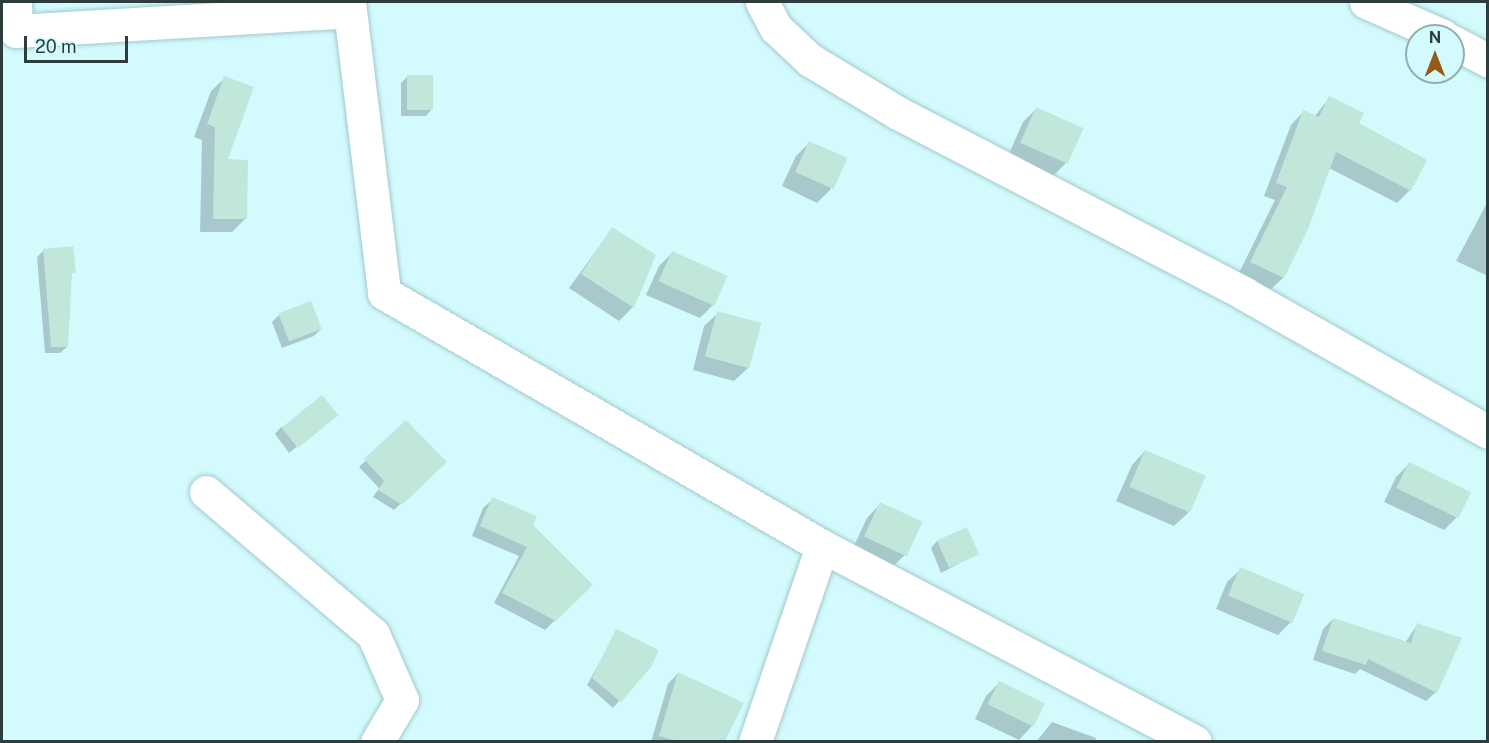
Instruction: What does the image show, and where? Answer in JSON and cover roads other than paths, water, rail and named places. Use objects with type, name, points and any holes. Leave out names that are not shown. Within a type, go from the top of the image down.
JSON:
[{"type":"street","points":[[762,2],[776,28],[810,60],[898,113],[1245,294],[1488,432]]},
{"type":"street","points":[[1366,2],[1416,24]]},
{"type":"street","points":[[11,21],[349,6],[384,293],[822,546],[1195,741]]},
{"type":"street","points":[[1465,49],[1488,61]]},
{"type":"street","points":[[206,492],[373,634],[402,700],[377,741]]},
{"type":"street","points":[[755,741],[822,546]]}]
